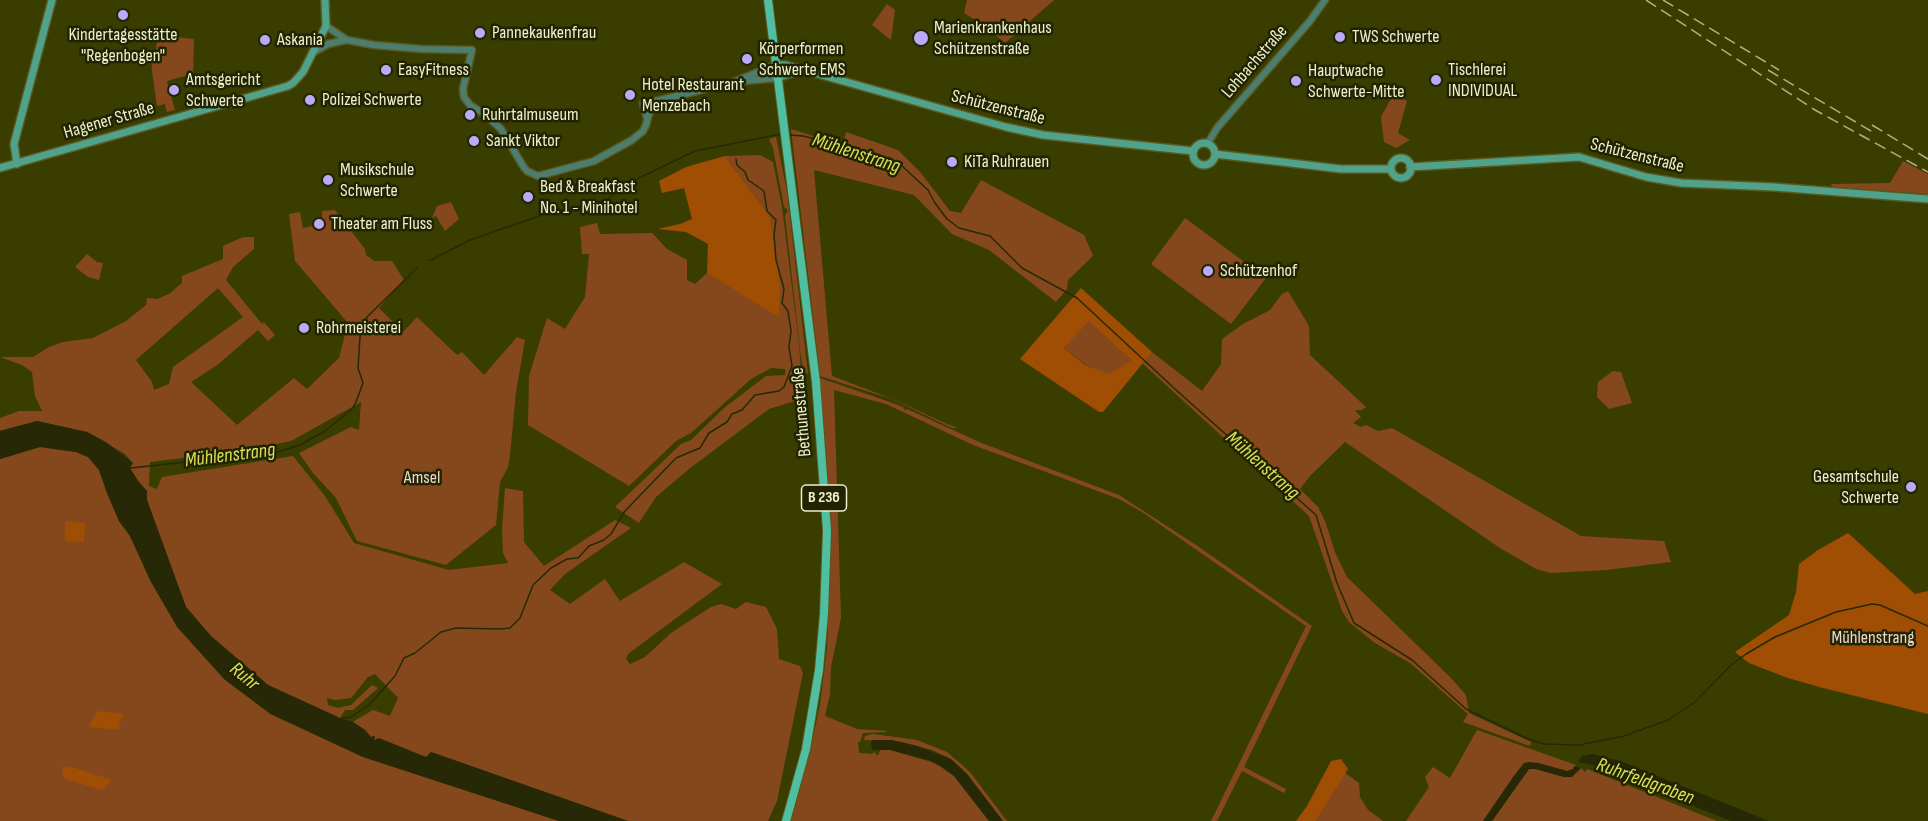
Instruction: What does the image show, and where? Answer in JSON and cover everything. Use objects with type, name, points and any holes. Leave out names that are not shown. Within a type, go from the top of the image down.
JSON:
[{"type":"main road","points":[[16,164],[14,144],[52,0]]},
{"type":"main road","points":[[325,0],[326,26]]},
{"type":"main road","name":"Bethunestraße","points":[[768,0],[815,371],[826,531],[825,614],[819,670],[806,749],[786,821]]},
{"type":"main road","name":"Hagener Straße","points":[[0,168],[288,86],[298,79],[326,26]]},
{"type":"main road","name":"Schützenstraße","points":[[775,65],[786,65],[1006,127],[1043,135],[1193,152]]},
{"type":"main road","points":[[777,78],[801,70]]},
{"type":"main road","points":[[1208,143],[1214,148],[1215,154],[1210,163],[1204,165],[1194,159],[1193,152],[1198,144],[1208,143]]},
{"type":"main road","points":[[1215,154],[1341,169],[1391,169]]},
{"type":"main road","name":"Schützenstraße","points":[[1410,167],[1579,157],[1646,177],[1674,182],[1928,199]]},
{"type":"main road","points":[[1401,158],[1407,161],[1410,167],[1409,173],[1401,177],[1395,175],[1391,169],[1392,163],[1401,158]]},
{"type":"street","name":"Lohbachstraße","points":[[1208,143],[1216,128],[1310,21],[1325,0]]},
{"type":"street","points":[[326,26],[347,40]]},
{"type":"street","points":[[314,52],[328,44],[347,40],[421,49],[472,50],[463,89],[464,97],[470,105],[486,115],[501,129],[522,165],[527,171],[538,176],[594,161],[639,136],[648,122],[652,102],[734,82],[777,78]]},
{"type":"street","points":[[734,82],[775,65]]},
{"type":"street","points":[[643,103],[648,122]]},
{"type":"green space","points":[[967,0],[1054,0],[1005,43],[984,25],[964,13]]},
{"type":"green space","points":[[887,4],[895,10],[891,40],[872,25]]},
{"type":"green space","points":[[157,35],[194,39],[193,76],[167,81],[175,110],[167,112],[165,104],[157,106],[152,71],[151,51],[156,51]]},
{"type":"green space","points":[[1394,93],[1407,101],[1398,133],[1410,140],[1396,148],[1384,142],[1381,117]]},
{"type":"green space","points":[[791,129],[843,145],[846,132],[898,150],[921,173],[950,211],[961,213],[981,180],[1084,235],[1093,256],[1068,280],[1067,289],[1056,302],[989,250],[952,234],[914,195],[814,170],[832,376],[895,400],[958,428],[952,428],[892,399],[820,376]]},
{"type":"green space","points":[[776,137],[787,191],[808,374],[804,371],[801,358],[785,216],[788,210],[784,207],[773,148],[769,139]]},
{"type":"green space","points":[[760,155],[773,162],[782,207],[799,344],[801,371],[797,370],[796,383],[801,399],[769,409],[689,469],[656,497],[639,523],[615,507],[681,444],[691,440],[724,408],[766,376],[785,375],[785,369],[771,368],[751,379],[691,433],[676,441],[629,486],[528,425],[529,376],[547,318],[565,329],[585,297],[589,254],[582,254],[580,227],[597,223],[600,234],[652,233],[667,249],[687,260],[687,280],[695,284],[707,273],[779,316],[770,217],[725,156]]},
{"type":"green space","points":[[725,156],[770,217],[780,286],[779,317],[707,273],[708,244],[686,232],[658,229],[692,219],[684,188],[662,193],[659,181],[686,167]]},
{"type":"green space","points":[[1903,161],[1928,174],[1928,194],[1832,187],[1831,184],[1890,183]]},
{"type":"green space","points":[[451,202],[459,219],[445,231],[436,216],[432,218],[437,206]]},
{"type":"green space","name":"Amsel","points":[[335,210],[365,249],[366,255],[374,261],[392,261],[404,280],[379,308],[403,332],[417,317],[457,355],[462,352],[484,375],[517,337],[525,340],[516,392],[510,455],[508,467],[500,482],[496,525],[446,565],[357,541],[336,498],[313,473],[299,453],[351,427],[359,430],[361,402],[291,441],[249,450],[150,462],[149,486],[157,489],[162,477],[293,456],[325,496],[354,543],[449,570],[508,563],[503,553],[502,529],[505,488],[523,491],[524,542],[544,566],[615,520],[631,528],[565,574],[550,590],[570,604],[605,579],[620,601],[684,562],[722,584],[628,654],[626,659],[630,664],[645,657],[671,633],[711,607],[721,604],[736,609],[746,602],[766,607],[777,629],[779,659],[800,666],[803,673],[777,801],[768,821],[628,821],[431,752],[426,757],[374,740],[374,736],[371,737],[353,722],[373,710],[390,716],[398,698],[375,674],[368,677],[351,698],[335,700],[327,698],[328,705],[338,708],[351,705],[372,685],[378,688],[353,710],[345,710],[340,718],[268,685],[211,636],[186,607],[147,500],[147,491],[130,468],[133,463],[125,454],[87,432],[37,421],[0,431],[0,418],[19,411],[42,411],[35,396],[32,372],[22,365],[0,357],[33,357],[63,342],[93,338],[126,321],[146,305],[147,298],[157,299],[169,294],[182,283],[182,276],[223,259],[223,246],[243,237],[254,237],[254,249],[233,267],[226,280],[262,324],[264,322],[275,335],[268,341],[258,330],[216,366],[191,382],[237,425],[294,378],[307,389],[339,358],[348,323],[295,261],[289,214],[300,212],[303,228],[322,224],[322,211]],"holes":[[[218,288],[243,317],[173,367],[169,384],[154,390],[152,382],[136,360]]]},
{"type":"green space","name":"Schützenhof","points":[[1185,218],[1266,278],[1231,324],[1151,264]]},
{"type":"green space","points":[[87,254],[97,262],[103,263],[99,280],[88,277],[75,267]]},
{"type":"green space","points":[[1081,288],[1152,352],[1103,412],[1099,412],[1020,359]],"holes":[[[1089,321],[1131,360],[1110,374],[1085,365],[1064,348]]]},
{"type":"green space","points":[[1288,291],[1309,326],[1310,355],[1366,407],[1362,410],[1355,410],[1361,417],[1353,423],[1361,427],[1366,425],[1378,431],[1392,428],[1581,536],[1664,541],[1671,562],[1606,570],[1551,573],[1536,569],[1500,548],[1345,442],[1300,489],[1318,507],[1347,577],[1451,678],[1466,695],[1469,713],[1531,742],[1530,746],[1463,722],[1468,714],[1410,663],[1375,643],[1349,622],[1342,611],[1309,516],[1142,363],[1152,352],[1202,391],[1221,364],[1222,339],[1243,324],[1270,310],[1282,294]]},
{"type":"green space","points":[[1089,320],[1131,360],[1110,375],[1086,365],[1064,348]]},
{"type":"green space","points":[[1613,371],[1621,372],[1632,403],[1609,409],[1597,397],[1598,382]]},
{"type":"green space","points":[[820,378],[903,407],[906,411],[907,409],[979,442],[1119,495],[1199,547],[1312,626],[1244,767],[1286,789],[1284,793],[1242,771],[1217,821],[1211,821],[1306,626],[1142,512],[1119,499],[973,445],[886,404],[834,390],[841,618],[831,667],[830,694],[825,716],[857,729],[887,731],[863,733],[858,742],[859,753],[872,754],[874,752],[878,756],[880,750],[890,750],[935,763],[954,776],[989,821],[791,821],[820,704],[827,648],[831,542]]},
{"type":"green space","points":[[40,447],[76,452],[88,457],[99,470],[119,521],[130,536],[151,582],[224,679],[270,714],[363,757],[559,821],[0,821],[0,459]]},
{"type":"green space","points":[[65,521],[85,523],[84,542],[65,541]]},
{"type":"green space","name":"Mühlenstrang","points":[[1848,533],[1915,594],[1928,591],[1928,714],[1788,678],[1749,663],[1735,652],[1789,615],[1796,592],[1799,564]]},
{"type":"green space","points":[[97,711],[123,714],[118,730],[89,727]]},
{"type":"green space","points":[[1477,730],[1576,765],[1567,771],[1538,763],[1525,763],[1483,821],[1406,821],[1429,787],[1425,777],[1433,767],[1450,778]]},
{"type":"green space","points":[[873,734],[917,740],[947,752],[970,772],[1007,821],[1003,821],[967,774],[951,759],[932,750],[902,742],[864,740],[865,736]]},
{"type":"green space","points":[[1341,759],[1348,769],[1316,821],[1296,821],[1307,806],[1331,761]]},
{"type":"green space","points":[[63,766],[112,780],[102,790],[66,779],[62,774]]},
{"type":"green space","points":[[1581,768],[1585,772],[1587,769],[1717,821],[1492,821],[1529,769],[1564,777]]},
{"type":"green space","points":[[1345,773],[1359,783],[1360,797],[1368,810],[1383,821],[1316,821]]},
{"type":"water","name":"Ruhr","points":[[37,421],[87,432],[106,442],[133,463],[130,468],[147,491],[147,500],[186,607],[211,636],[268,685],[353,722],[371,737],[375,736],[374,740],[379,738],[426,757],[431,752],[628,821],[559,821],[363,757],[271,714],[224,679],[177,627],[151,582],[130,536],[119,521],[99,470],[88,457],[76,452],[40,447],[0,459],[0,431]]},
{"type":"water","points":[[872,740],[892,740],[917,746],[951,759],[967,774],[1003,821],[989,821],[954,776],[942,767],[928,760],[890,750],[872,750]]},
{"type":"water","name":"Ruhrfeldgraben","points":[[1593,754],[1623,762],[1769,821],[1731,821],[1592,765],[1578,762],[1582,756]]},
{"type":"water","points":[[1529,762],[1567,771],[1573,769],[1574,766],[1581,768],[1572,777],[1529,769],[1492,821],[1483,821],[1513,777],[1524,763]]},
{"type":"waterway","name":"Mühlenstrang","points":[[555,212],[606,200],[639,178],[695,151],[781,134]]},
{"type":"waterway","name":"Mühlenstrang","points":[[789,135],[803,136],[879,155],[901,165],[928,190],[947,219],[959,228],[990,236],[1022,268],[1077,298],[1316,515],[1337,583],[1354,623],[1412,660],[1466,709],[1528,739],[1544,744],[1579,745],[1624,736],[1668,720],[1695,702],[1731,665],[1746,654],[1775,637],[1836,612],[1872,604],[1880,605],[1928,626]]},
{"type":"waterway","points":[[339,719],[351,717],[369,705],[395,676],[404,658],[415,653],[441,632],[456,628],[510,628],[520,618],[533,585],[551,568],[567,559],[578,558],[589,546],[604,540],[611,534],[625,511],[676,458],[700,448],[709,433],[727,422],[732,414],[742,410],[755,395],[779,391],[784,387],[792,366],[789,347],[791,331],[788,311],[782,303],[784,289],[776,260],[774,235],[776,220],[767,211],[764,191],[748,180],[745,172],[737,165],[736,159]]},
{"type":"waterway","name":"Mühlenstrang","points":[[429,261],[470,240],[545,214]]},
{"type":"waterway","name":"Mühlenstrang","points":[[131,468],[278,452],[300,445],[325,431],[352,409],[356,402],[363,383],[358,368],[360,337],[367,317],[417,268]]},
{"type":"railway","points":[[1646,0],[1815,110],[1928,172]]},
{"type":"railway","points":[[1663,0],[1779,70]]},
{"type":"railway","points":[[1768,70],[1876,134]]},
{"type":"railway","points":[[1872,125],[1928,159]]},
{"type":"place","name":"Kindertagesstätte \"Regenbogen\"","points":[[123,15]]},
{"type":"place","name":"Pannekaukenfrau","points":[[480,33]]},
{"type":"place","name":"TWS Schwerte","points":[[1340,37]]},
{"type":"place","name":"Marienkrankenhaus Schützenstraße","points":[[921,38]]},
{"type":"place","name":"Askania","points":[[265,40]]},
{"type":"place","name":"Körperformen Schwerte EMS","points":[[747,59]]},
{"type":"place","name":"EasyFitness","points":[[386,70]]},
{"type":"place","name":"Tischlerei INDIVIDUAL","points":[[1436,80]]},
{"type":"place","name":"Hauptwache Schwerte-Mitte","points":[[1296,81]]},
{"type":"place","name":"Amtsgericht Schwerte","points":[[174,90]]},
{"type":"place","name":"Hotel Restaurant Menzebach","points":[[630,95]]},
{"type":"place","name":"Polizei Schwerte","points":[[310,100]]},
{"type":"place","name":"Ruhrtalmuseum","points":[[470,115]]},
{"type":"place","name":"Sankt Viktor","points":[[474,141]]},
{"type":"place","name":"KiTa Ruhrauen","points":[[952,162]]},
{"type":"place","name":"Musikschule Schwerte","points":[[328,180]]},
{"type":"place","name":"Bed & Breakfast No. 1 - Minihotel","points":[[528,197]]},
{"type":"place","name":"Theater am Fluss","points":[[319,224]]},
{"type":"place","name":"Schützenhof","points":[[1208,271]]},
{"type":"place","name":"Rohrmeisterei","points":[[304,328]]},
{"type":"place","name":"Gesamtschule Schwerte","points":[[1911,487]]}]
